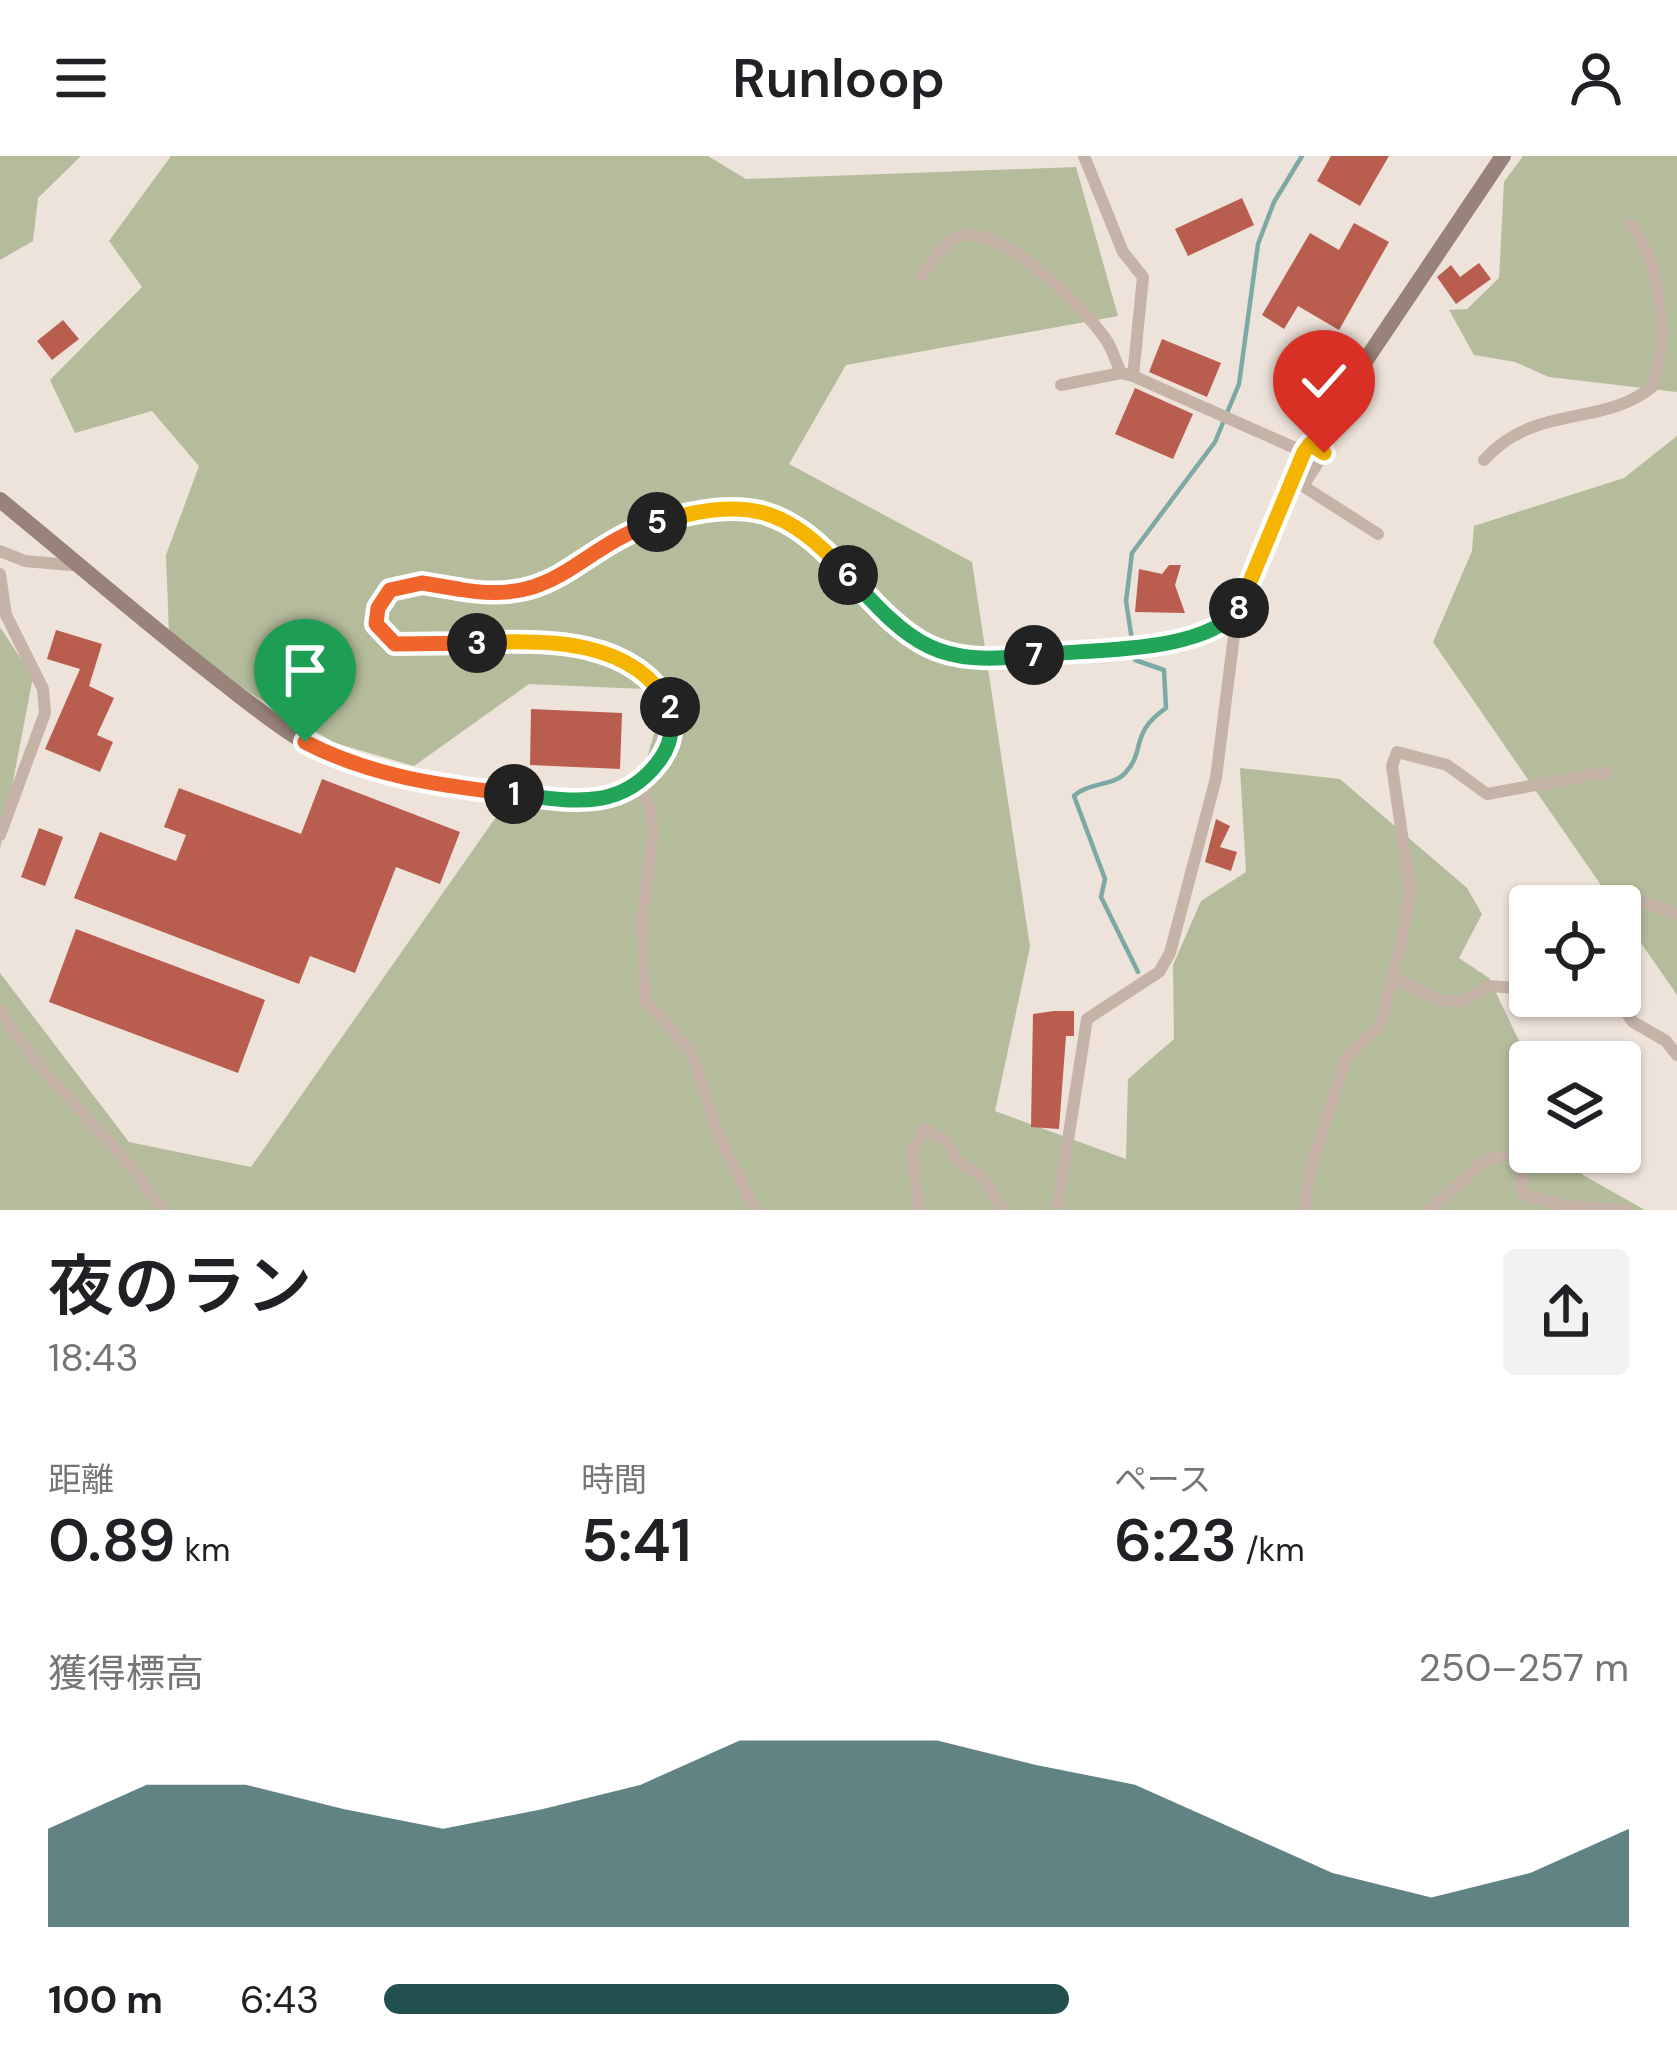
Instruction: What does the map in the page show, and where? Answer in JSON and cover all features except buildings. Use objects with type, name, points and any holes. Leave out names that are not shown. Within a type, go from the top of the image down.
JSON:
[{"type":"street","points":[[1084,156],[1123,252],[1143,277],[1127,375]]},
{"type":"street","points":[[1057,1210],[1088,1019],[1159,972],[1170,953],[1216,778],[1237,611],[1307,448],[1503,156]]},
{"type":"street","points":[[1484,460],[1533,422],[1574,416],[1652,387],[1659,279],[1649,248],[1631,224]]},
{"type":"street","points":[[922,275],[952,239],[968,235],[994,239],[1040,268],[1106,339],[1127,375]]},
{"type":"street","points":[[1659,279],[1677,282]]},
{"type":"street","points":[[1061,385],[1127,375],[1324,453],[1303,487],[1378,534]]},
{"type":"street","points":[[0,500],[280,727],[357,766],[565,800],[608,800],[639,785],[664,754],[672,725],[666,699],[646,674],[590,648],[501,642],[395,644],[376,624],[390,590],[422,583],[484,594],[528,591],[649,524],[737,506],[787,520],[814,537],[898,626],[957,659],[974,662],[1205,635],[1237,611]]},
{"type":"street","points":[[0,551],[25,561],[81,566]]},
{"type":"street","points":[[0,574],[6,615],[43,689],[45,713],[0,835]]},
{"type":"street","points":[[1305,1210],[1310,1169],[1346,1058],[1380,1026],[1393,978],[1410,890],[1392,766],[1396,752],[1447,765],[1487,794],[1607,772]]},
{"type":"street","points":[[639,785],[651,810],[653,835],[642,920],[645,1000],[692,1054],[719,1137],[755,1210]]},
{"type":"street","points":[[1641,902],[1677,914]]},
{"type":"street","points":[[1393,978],[1442,1001],[1462,1000],[1488,986],[1509,988]]},
{"type":"street","points":[[0,1010],[162,1210]]},
{"type":"street","points":[[1629,1017],[1666,1041],[1677,1055]]},
{"type":"street","points":[[0,1041],[10,1027]]},
{"type":"street","points":[[919,1210],[912,1150],[925,1129],[946,1140],[958,1161],[980,1175],[1004,1210]]},
{"type":"street","points":[[1430,1210],[1486,1160],[1512,1154],[1522,1162],[1522,1194],[1565,1206],[1626,1210]]},
{"type":"green space","points":[[0,156],[81,156],[38,198],[33,241],[0,260]]},
{"type":"green space","points":[[171,156],[708,156],[746,179],[1076,167],[1118,316],[846,365],[789,464],[972,562],[1030,947],[995,1111],[1126,1159],[1128,1079],[1174,1039],[1173,965],[1201,901],[1246,872],[1240,768],[1340,779],[1467,888],[1482,914],[1459,958],[1489,978],[1519,1041],[1509,1041],[1509,1173],[1582,1173],[1645,1210],[0,1210],[0,973],[129,1142],[251,1167],[496,817],[639,785],[667,690],[529,684],[414,766],[335,743],[252,694],[169,634],[166,555],[199,466],[152,411],[75,433],[50,380],[142,287],[109,241]]},
{"type":"green space","points":[[1523,156],[1677,156],[1677,392],[1549,377],[1515,362],[1474,355],[1449,310],[1467,309],[1499,278],[1504,182]]},
{"type":"green space","points":[[1677,436],[1677,995],[1641,943],[1641,885],[1601,885],[1433,642],[1472,551],[1474,526],[1624,478]]},
{"type":"green space","points":[[0,627],[33,677],[0,849]]},
{"type":"waterway","points":[[1132,640],[1126,601],[1132,553],[1215,442],[1239,384],[1258,244],[1274,202],[1302,156]]},
{"type":"waterway","points":[[1133,651],[1135,660],[1164,670],[1166,708],[1147,726],[1126,772],[1074,796],[1105,879],[1101,897],[1138,972]]},
{"type":"route","points":[[305,742],[357,766],[482,791],[589,801],[608,800],[632,790],[664,754],[672,725],[672,711],[646,674],[590,648],[501,642],[395,644],[376,624],[378,608],[390,590],[404,584],[484,594],[528,591],[649,524],[703,509],[737,506],[787,520],[814,537],[898,626],[957,659],[974,662],[1205,635],[1237,611],[1304,452],[1310,444],[1324,453]]}]
